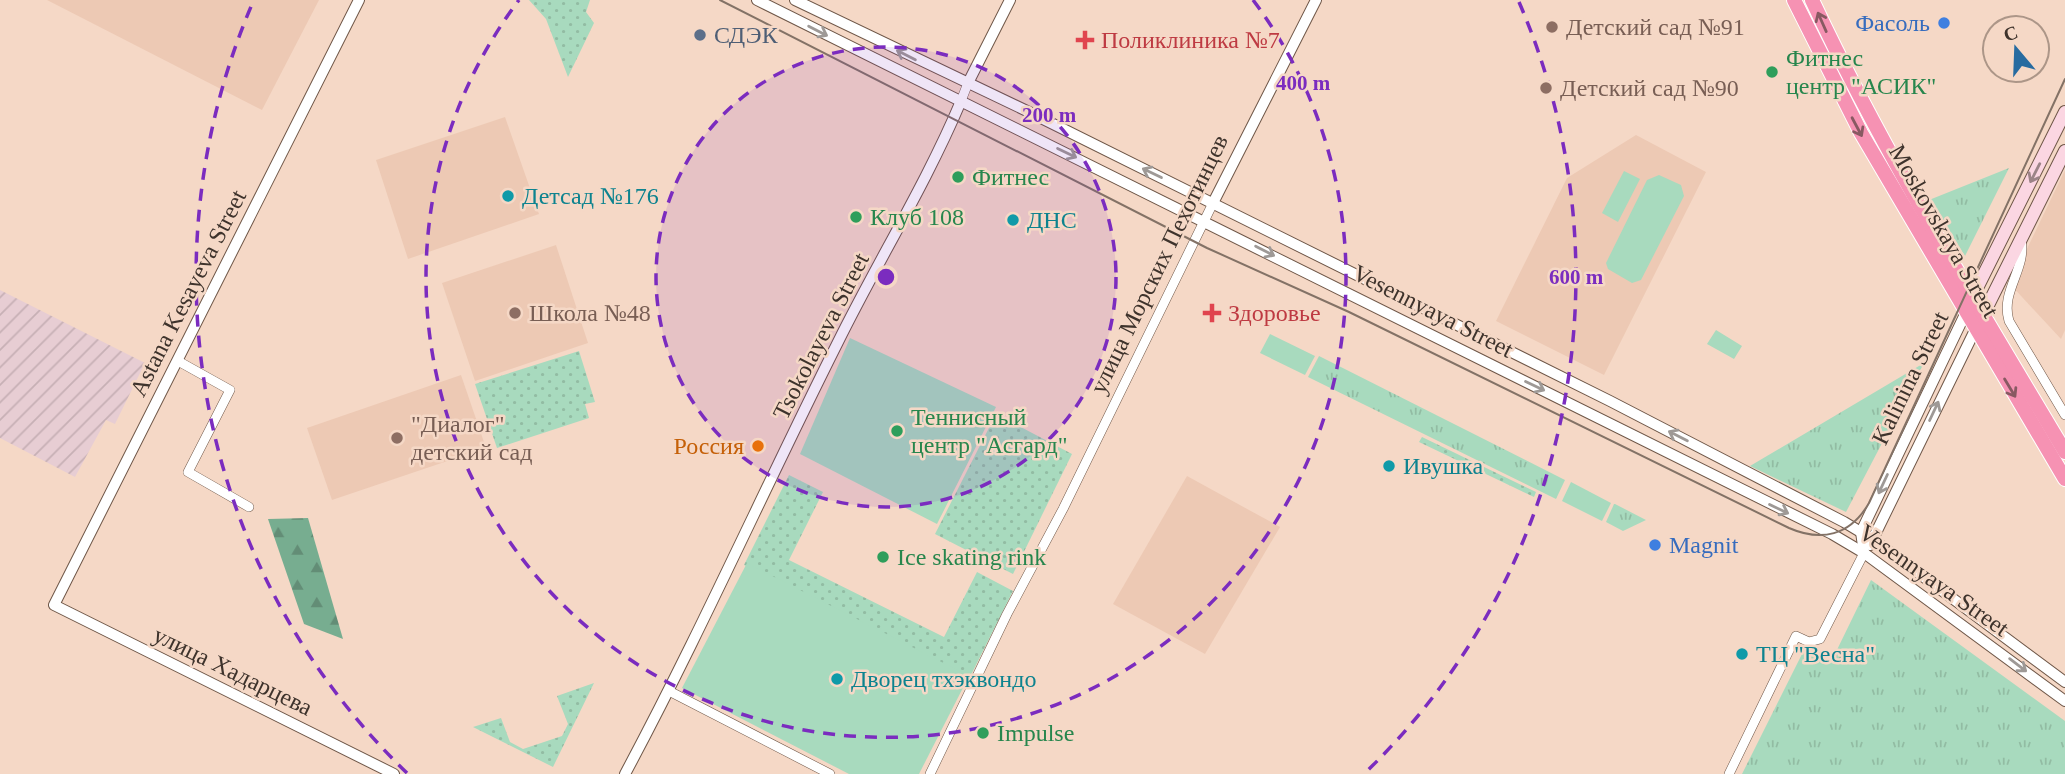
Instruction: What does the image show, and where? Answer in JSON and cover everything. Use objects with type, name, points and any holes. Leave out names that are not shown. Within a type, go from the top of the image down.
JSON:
[{"type":"highway","name":"Moskovskaya Street","points":[[1794,0],[1835,85],[1974,330],[2065,479]]},
{"type":"highway","name":"Moskovskaya Street","points":[[1812,0],[1892,155],[2065,452]]},
{"type":"main road","name":"Kalinina Street","points":[[1973,296],[2065,112]]},
{"type":"main road","name":"Kalinina Street","points":[[1983,315],[2008,279],[2021,240],[2065,151]]},
{"type":"street","name":"Astana Kesayeva Street","points":[[54,605],[359,0]]},
{"type":"street","name":"Vesennyaya Street","points":[[757,0],[1205,220],[1864,553],[2065,701]]},
{"type":"street","name":"Vesennyaya Street","points":[[795,0],[1213,203],[1610,401],[1861,532],[2065,682]]},
{"type":"street","name":"Tsokolayeva Street","points":[[669,691],[839,339],[877,272],[1010,0]]},
{"type":"street","name":"улица Морских Пехотинцев","points":[[930,774],[1012,603],[1063,509],[1316,0]]},
{"type":"street","points":[[2008,279],[2005,308],[2009,321],[2065,415]]},
{"type":"street","name":"Kalinina Street","points":[[1861,532],[1973,296]]},
{"type":"street","name":"Kalinina Street","points":[[1729,774],[1796,636],[1809,642],[1819,639],[1826,631],[1864,553],[1874,540],[1983,315]]},
{"type":"street","points":[[177,361],[230,390],[188,472],[249,507]]},
{"type":"street","points":[[1861,532],[1864,553]]},
{"type":"street","name":"улица Хадарцева","points":[[54,605],[394,774]]},
{"type":"street","points":[[625,774],[669,691],[830,774]]},
{"type":"shaded area","points":[[47,0],[319,0],[262,110]]},
{"type":"shaded area","points":[[505,117],[539,214],[408,259],[376,160]]},
{"type":"shaded area","points":[[1636,135],[1706,172],[1604,375],[1496,321],[1567,178]]},
{"type":"shaded area","points":[[2065,170],[2065,330],[2061,339],[2010,284]]},
{"type":"shaded area","name":"Школа №48","points":[[556,245],[588,343],[475,381],[442,283]]},
{"type":"shaded area","points":[[0,290],[145,363],[115,424],[106,420],[75,477],[0,438]]},
{"type":"shaded area","name":"\"Диалог\" детский сад","points":[[461,375],[486,448],[332,500],[307,428]]},
{"type":"shaded area","points":[[1187,476],[1280,527],[1205,654],[1113,604]]},
{"type":"green space","points":[[529,0],[590,0],[586,12],[594,23],[568,77],[546,19]]},
{"type":"green space","points":[[2009,168],[1965,256],[1929,200]]},
{"type":"green space","points":[[1624,171],[1640,179],[1618,222],[1602,213]]},
{"type":"green space","points":[[1659,175],[1681,185],[1684,196],[1641,280],[1632,283],[1608,269],[1606,263],[1647,180]]},
{"type":"green space","points":[[1716,330],[1742,346],[1734,359],[1707,344]]},
{"type":"green space","points":[[1270,334],[1315,356],[1305,375],[1260,353]]},
{"type":"green space","name":"Теннисный центр \"Асгард\"","points":[[850,338],[996,407],[937,524],[800,454]]},
{"type":"green space","points":[[579,351],[595,402],[585,404],[589,418],[497,448],[475,384]]},
{"type":"green space","points":[[1319,356],[1565,480],[1556,499],[1308,377]]},
{"type":"green space","points":[[1924,363],[1846,512],[1750,466]]},
{"type":"green space","points":[[996,414],[1072,454],[1013,574],[935,534]]},
{"type":"green space","points":[[1422,437],[1536,492],[1534,497],[1419,442]]},
{"type":"green space","points":[[789,475],[823,492],[789,560],[944,637],[977,572],[1013,591],[969,679],[744,565]]},
{"type":"green space","points":[[1571,482],[1611,503],[1602,521],[1562,501]]},
{"type":"green space","points":[[1614,504],[1646,520],[1623,531],[1606,522]]},
{"type":"green space","points":[[308,518],[343,639],[304,624],[268,519]]},
{"type":"green space","points":[[747,563],[969,676],[919,774],[849,774],[682,688]]},
{"type":"green space","points":[[1871,580],[2065,721],[2065,774],[1742,774],[1806,646],[1833,658]]},
{"type":"green space","points":[[594,683],[553,767],[473,727],[501,718],[510,742],[523,749],[562,736],[568,724],[557,696]]},
{"type":"tram line","points":[[720,0],[1207,248],[1349,312],[1789,528],[1812,535],[1844,529],[1853,523],[1869,503],[2065,79]]},
{"type":"place","name":"Фасоль","points":[[1944,23]]},
{"type":"place","name":"Детский сад №91","points":[[1552,27]]},
{"type":"place","name":"СДЭК","points":[[700,35]]},
{"type":"place","name":"Поликлиника №7","points":[[1085,40]]},
{"type":"place","name":"Фитнес центр \"АСИК\"","points":[[1772,72]]},
{"type":"place","name":"Детский сад №90","points":[[1546,88]]},
{"type":"place","name":"Фитнес","points":[[958,177]]},
{"type":"place","name":"Детсад №176","points":[[508,196]]},
{"type":"place","name":"Клуб 108","points":[[856,217]]},
{"type":"place","name":"ДНС","points":[[1013,220]]},
{"type":"place","name":"Школа №48","points":[[515,313]]},
{"type":"place","name":"Здоровье","points":[[1212,313]]},
{"type":"place","name":"Теннисный центр \"Асгард\"","points":[[897,431]]},
{"type":"place","name":"\"Диалог\" детский сад","points":[[397,438]]},
{"type":"place","name":"Россия","points":[[758,446]]},
{"type":"place","name":"Ивушка","points":[[1389,466]]},
{"type":"place","name":"Magnit","points":[[1655,545]]},
{"type":"place","name":"Ice skating rink","points":[[883,557]]},
{"type":"place","name":"ТЦ \"Весна\"","points":[[1742,654]]},
{"type":"place","name":"Дворец тхэквондо","points":[[837,679]]},
{"type":"place","name":"Impulse","points":[[983,733]]}]
